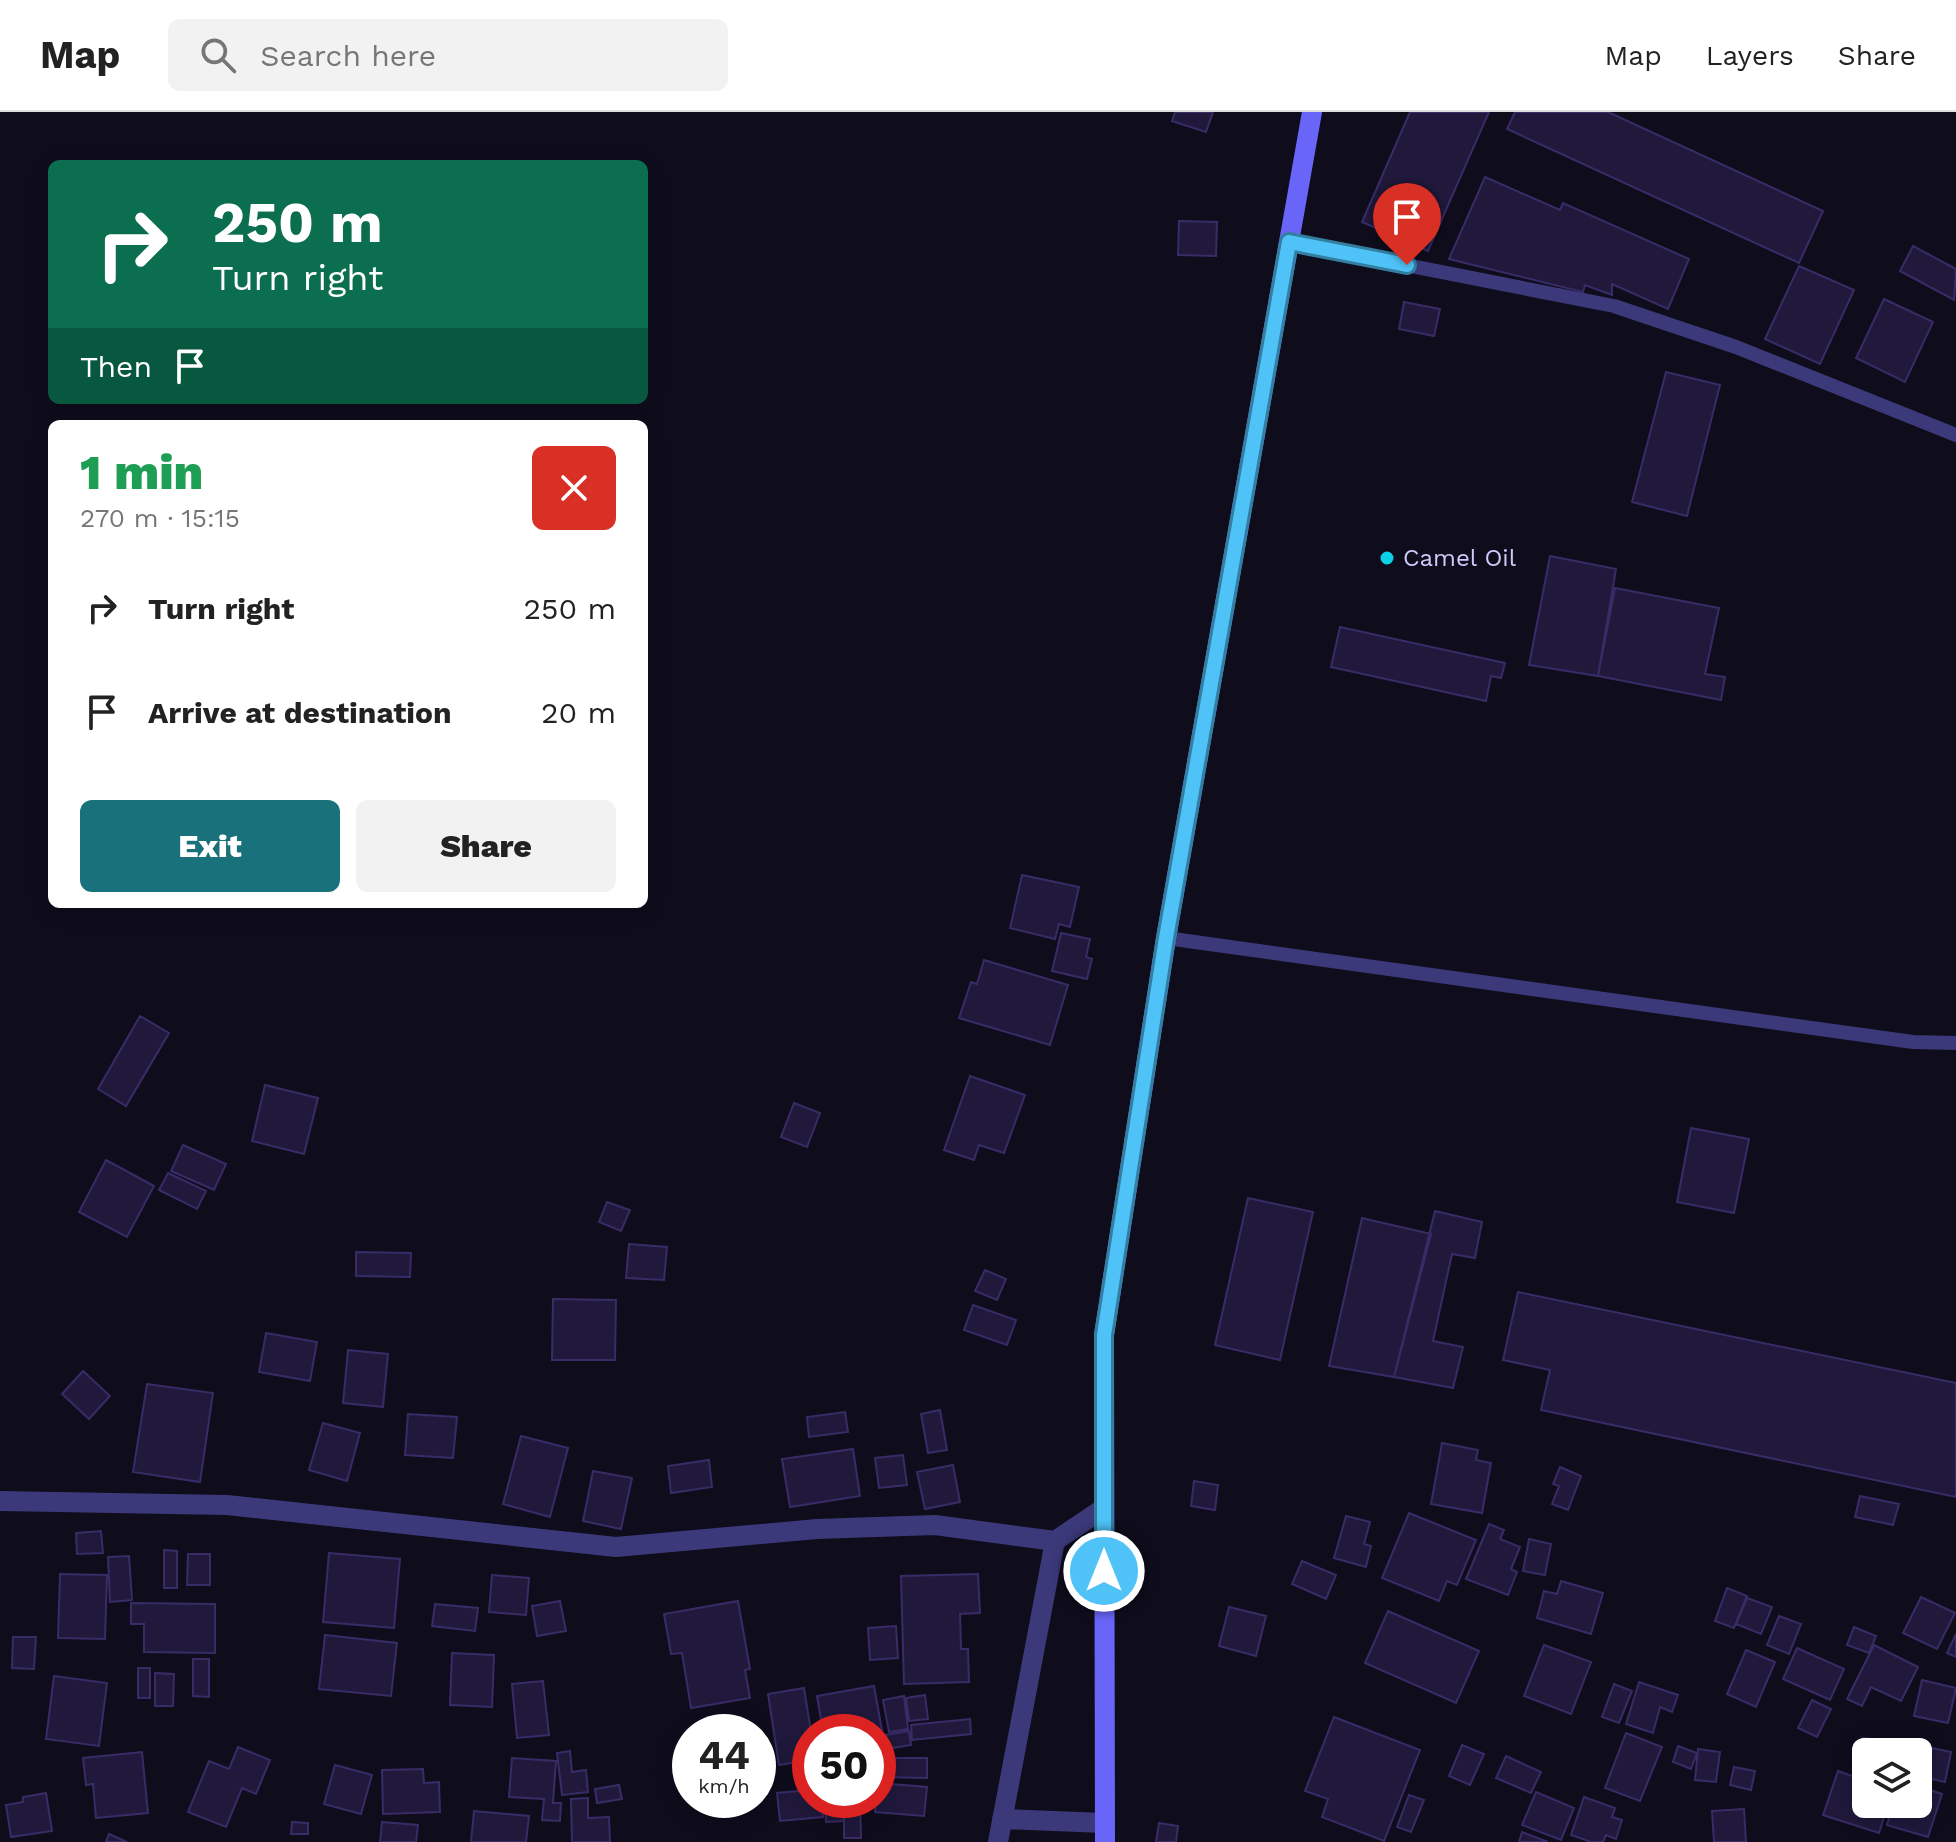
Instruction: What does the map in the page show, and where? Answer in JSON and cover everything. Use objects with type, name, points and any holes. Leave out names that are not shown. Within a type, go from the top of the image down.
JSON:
[{"type":"main road","points":[[1104,1832],[1104,1335],[1166,938],[1312,112]]},
{"type":"street","points":[[0,1501],[227,1505],[616,1547],[817,1529],[935,1525],[1055,1541],[1104,1508]]},
{"type":"street","points":[[998,1842],[1055,1541]]},
{"type":"street","points":[[1002,1819],[1104,1832]]},
{"type":"lane","points":[[1289,242],[1614,306],[1736,347],[1956,435]]},
{"type":"lane","points":[[1166,938],[1913,1042],[1956,1043]]},
{"type":"building","points":[[1175,112],[1213,112],[1206,132],[1172,121]]},
{"type":"building","points":[[1410,112],[1489,112],[1428,251],[1362,222]]},
{"type":"building","points":[[1515,112],[1608,112],[1823,211],[1799,263],[1507,129]]},
{"type":"building","points":[[1485,177],[1560,210],[1563,203],[1689,259],[1668,309],[1612,284],[1612,295],[1585,285],[1583,292],[1449,259]]},
{"type":"building","points":[[1179,221],[1217,222],[1216,256],[1178,255]]},
{"type":"building","points":[[1913,246],[1956,269],[1954,300],[1900,271]]},
{"type":"building","points":[[1799,266],[1854,290],[1820,364],[1765,339]]},
{"type":"building","points":[[1884,299],[1933,322],[1905,382],[1856,358]]},
{"type":"building","points":[[1404,302],[1440,309],[1434,336],[1399,329]]},
{"type":"building","points":[[1666,372],[1720,385],[1687,516],[1632,502]]},
{"type":"building","points":[[1550,556],[1616,569],[1598,676],[1529,665]]},
{"type":"building","points":[[1615,588],[1719,608],[1705,674],[1725,677],[1721,700],[1598,676]]},
{"type":"building","points":[[1340,627],[1505,663],[1501,678],[1491,676],[1486,701],[1331,667]]},
{"type":"building","points":[[1022,875],[1079,887],[1070,927],[1059,924],[1055,939],[1010,928]]},
{"type":"building","points":[[1061,933],[1090,939],[1086,957],[1092,959],[1087,979],[1052,971]]},
{"type":"building","points":[[984,960],[1068,985],[1050,1045],[959,1018],[971,982],[977,984]]},
{"type":"building","points":[[140,1016],[169,1033],[126,1106],[98,1089]]},
{"type":"building","points":[[970,1076],[1025,1095],[1004,1153],[979,1145],[974,1160],[944,1150]]},
{"type":"building","points":[[265,1085],[318,1098],[304,1154],[252,1141]]},
{"type":"building","points":[[794,1103],[820,1113],[807,1147],[781,1137]]},
{"type":"building","points":[[1691,1128],[1749,1139],[1734,1213],[1677,1202]]},
{"type":"building","points":[[183,1145],[226,1164],[214,1190],[171,1171]]},
{"type":"building","points":[[106,1160],[154,1186],[127,1237],[79,1212]]},
{"type":"building","points":[[168,1173],[206,1191],[197,1209],[159,1190]]},
{"type":"building","points":[[1248,1198],[1313,1212],[1280,1360],[1215,1345]]},
{"type":"building","points":[[607,1202],[630,1210],[621,1231],[599,1222]]},
{"type":"building","points":[[1435,1211],[1482,1222],[1475,1258],[1452,1254],[1433,1341],[1463,1347],[1453,1388],[1394,1377]]},
{"type":"building","points":[[1362,1218],[1431,1234],[1394,1377],[1329,1366]]},
{"type":"building","points":[[629,1244],[667,1247],[664,1280],[626,1278]]},
{"type":"building","points":[[356,1252],[411,1253],[410,1277],[356,1276]]},
{"type":"building","points":[[985,1270],[1006,1279],[997,1300],[975,1291]]},
{"type":"building","points":[[1518,1292],[1956,1383],[1956,1497],[1541,1410],[1550,1370],[1503,1360]]},
{"type":"building","points":[[553,1299],[616,1300],[615,1360],[552,1360]]},
{"type":"building","points":[[973,1305],[1016,1320],[1007,1345],[964,1330]]},
{"type":"building","points":[[266,1333],[317,1342],[310,1381],[259,1372]]},
{"type":"building","points":[[348,1350],[388,1354],[383,1407],[343,1403]]},
{"type":"building","points":[[83,1371],[110,1396],[89,1419],[62,1394]]},
{"type":"building","points":[[147,1384],[213,1393],[200,1482],[133,1472]]},
{"type":"building","points":[[940,1410],[947,1450],[928,1453],[921,1414]]},
{"type":"building","points":[[845,1412],[848,1432],[809,1437],[807,1417]]},
{"type":"building","points":[[408,1414],[457,1417],[453,1458],[405,1455]]},
{"type":"building","points":[[323,1423],[360,1433],[347,1481],[309,1470]]},
{"type":"building","points":[[521,1436],[568,1448],[550,1517],[503,1504]]},
{"type":"building","points":[[1442,1443],[1478,1450],[1476,1460],[1491,1463],[1482,1513],[1431,1504]]},
{"type":"building","points":[[853,1449],[860,1496],[790,1507],[782,1459]]},
{"type":"building","points":[[903,1455],[907,1485],[879,1488],[875,1458]]},
{"type":"building","points":[[709,1460],[712,1487],[671,1493],[668,1466]]},
{"type":"building","points":[[953,1465],[960,1502],[925,1509],[917,1472]]},
{"type":"building","points":[[1560,1467],[1581,1476],[1568,1510],[1552,1504],[1559,1486],[1553,1484]]},
{"type":"building","points":[[593,1471],[632,1478],[621,1529],[583,1521]]},
{"type":"building","points":[[1194,1481],[1218,1485],[1215,1510],[1191,1506]]},
{"type":"building","points":[[1860,1496],[1899,1504],[1893,1525],[1855,1517]]},
{"type":"building","points":[[1409,1513],[1476,1540],[1457,1585],[1447,1581],[1439,1601],[1382,1578]]},
{"type":"building","points":[[1346,1516],[1370,1522],[1364,1544],[1371,1546],[1366,1567],[1334,1558]]},
{"type":"building","points":[[1489,1524],[1504,1530],[1500,1539],[1520,1547],[1511,1569],[1517,1572],[1508,1595],[1466,1579]]},
{"type":"building","points":[[101,1531],[103,1553],[77,1554],[76,1533]]},
{"type":"building","points":[[1529,1539],[1551,1544],[1545,1575],[1523,1571]]},
{"type":"building","points":[[164,1550],[177,1551],[177,1588],[164,1588]]},
{"type":"building","points":[[329,1553],[400,1559],[394,1628],[323,1622]]},
{"type":"building","points":[[188,1554],[210,1554],[210,1585],[187,1585]]},
{"type":"building","points":[[129,1556],[132,1600],[110,1602],[108,1557]]},
{"type":"building","points":[[1302,1561],[1336,1575],[1326,1599],[1292,1584]]},
{"type":"building","points":[[60,1574],[107,1575],[105,1639],[58,1638]]},
{"type":"building","points":[[978,1574],[980,1613],[960,1614],[961,1649],[968,1649],[969,1682],[904,1684],[901,1576]]},
{"type":"building","points":[[492,1575],[529,1578],[526,1615],[489,1612]]},
{"type":"building","points":[[1561,1581],[1603,1593],[1591,1634],[1537,1618],[1544,1591],[1557,1594]]},
{"type":"building","points":[[1727,1588],[1747,1596],[1734,1628],[1715,1621]]},
{"type":"building","points":[[1921,1597],[1955,1613],[1937,1649],[1903,1633]]},
{"type":"building","points":[[1747,1598],[1772,1607],[1761,1634],[1736,1624]]},
{"type":"building","points":[[560,1601],[566,1631],[537,1636],[532,1606]]},
{"type":"building","points":[[738,1601],[750,1669],[745,1670],[750,1698],[691,1708],[682,1653],[671,1654],[664,1614]]},
{"type":"building","points":[[131,1603],[215,1604],[215,1653],[144,1652],[144,1624],[131,1624]]},
{"type":"building","points":[[435,1604],[478,1608],[475,1631],[432,1626]]},
{"type":"building","points":[[1229,1607],[1266,1616],[1256,1656],[1219,1646]]},
{"type":"building","points":[[1388,1611],[1479,1651],[1456,1703],[1365,1663]]},
{"type":"building","points":[[1779,1616],[1801,1624],[1789,1654],[1767,1645]]},
{"type":"building","points":[[896,1626],[898,1658],[870,1660],[868,1628]]},
{"type":"building","points":[[1854,1627],[1876,1636],[1869,1653],[1847,1645]]},
{"type":"building","points":[[1956,1634],[1956,1657],[1947,1653]]},
{"type":"building","points":[[325,1635],[397,1643],[391,1696],[319,1689]]},
{"type":"building","points":[[13,1637],[36,1637],[34,1669],[12,1668]]},
{"type":"building","points":[[1544,1645],[1591,1662],[1571,1714],[1524,1696]]},
{"type":"building","points":[[1874,1645],[1918,1667],[1901,1701],[1871,1687],[1862,1706],[1847,1699]]},
{"type":"building","points":[[1797,1648],[1844,1669],[1830,1700],[1783,1679]]},
{"type":"building","points":[[1746,1650],[1775,1662],[1756,1707],[1727,1694]]},
{"type":"building","points":[[452,1653],[494,1655],[492,1707],[450,1705]]},
{"type":"building","points":[[193,1659],[209,1659],[209,1697],[193,1696]]},
{"type":"building","points":[[138,1668],[150,1668],[150,1698],[138,1698]]},
{"type":"building","points":[[155,1673],[174,1674],[173,1706],[155,1706]]},
{"type":"building","points":[[54,1676],[107,1683],[99,1746],[46,1739]]},
{"type":"building","points":[[1922,1680],[1956,1688],[1948,1723],[1914,1716]]},
{"type":"building","points":[[543,1681],[549,1735],[517,1738],[512,1684]]},
{"type":"building","points":[[1639,1682],[1678,1695],[1672,1712],[1660,1707],[1653,1733],[1626,1724]]},
{"type":"building","points":[[1614,1684],[1632,1691],[1619,1723],[1602,1717]]},
{"type":"building","points":[[874,1686],[879,1714],[820,1714],[817,1696]]},
{"type":"building","points":[[804,1688],[808,1714],[792,1714],[792,1763],[779,1765],[776,1714],[771,1714],[768,1694]]},
{"type":"building","points":[[925,1695],[928,1719],[909,1721],[906,1698]]},
{"type":"building","points":[[904,1696],[908,1729],[896,1731],[896,1714],[886,1714],[883,1700]]},
{"type":"building","points":[[1812,1700],[1831,1709],[1817,1737],[1798,1728]]},
{"type":"building","points":[[1334,1717],[1420,1750],[1384,1841],[1322,1817],[1328,1799],[1305,1791]]},
{"type":"building","points":[[970,1719],[971,1734],[912,1740],[911,1725]]},
{"type":"building","points":[[909,1731],[911,1745],[896,1748],[896,1733]]},
{"type":"building","points":[[1626,1733],[1662,1747],[1640,1801],[1605,1788]]},
{"type":"building","points":[[1462,1745],[1484,1754],[1470,1785],[1449,1776]]},
{"type":"building","points":[[1678,1746],[1697,1753],[1691,1769],[1673,1762]]},
{"type":"building","points":[[238,1747],[270,1760],[256,1794],[242,1788],[226,1827],[188,1812],[209,1761],[229,1769]]},
{"type":"building","points":[[1932,1748],[1951,1752],[1945,1782],[1932,1779]]},
{"type":"building","points":[[1698,1749],[1720,1752],[1716,1782],[1695,1780]]},
{"type":"building","points":[[570,1751],[572,1772],[586,1770],[588,1792],[562,1795],[557,1753]]},
{"type":"building","points":[[142,1752],[148,1813],[96,1818],[93,1784],[86,1785],[83,1758]]},
{"type":"building","points":[[1506,1756],[1541,1772],[1531,1793],[1496,1778]]},
{"type":"building","points":[[512,1758],[556,1761],[553,1803],[561,1803],[560,1821],[542,1820],[544,1799],[509,1797]]},
{"type":"building","points":[[896,1758],[927,1758],[927,1778],[896,1777]]},
{"type":"building","points":[[335,1765],[372,1775],[361,1814],[324,1804]]},
{"type":"building","points":[[1734,1767],[1755,1771],[1751,1790],[1730,1785]]},
{"type":"building","points":[[423,1769],[424,1783],[439,1782],[440,1812],[383,1814],[382,1770]]},
{"type":"building","points":[[1838,1771],[1852,1776],[1852,1818],[1884,1818],[1879,1833],[1823,1815]]},
{"type":"building","points":[[896,1784],[927,1787],[924,1816],[896,1814]]},
{"type":"building","points":[[619,1785],[622,1799],[597,1803],[595,1789]]},
{"type":"building","points":[[1932,1791],[1942,1794],[1928,1837],[1887,1825],[1889,1818],[1932,1818]]},
{"type":"building","points":[[792,1792],[792,1818],[812,1818],[780,1821],[777,1793]]},
{"type":"building","points":[[1536,1792],[1574,1808],[1561,1840],[1522,1825]]},
{"type":"building","points":[[46,1793],[52,1831],[11,1837],[6,1805],[23,1802],[23,1797]]},
{"type":"building","points":[[1409,1795],[1424,1800],[1411,1832],[1397,1827]]},
{"type":"building","points":[[1584,1797],[1615,1808],[1612,1817],[1622,1820],[1616,1839],[1606,1835],[1603,1842],[1591,1842],[1571,1835]]},
{"type":"building","points":[[588,1798],[588,1818],[609,1817],[610,1842],[572,1842],[571,1799]]},
{"type":"building","points":[[1744,1809],[1746,1842],[1714,1842],[1712,1811]]},
{"type":"building","points":[[474,1811],[529,1816],[526,1842],[471,1842]]},
{"type":"building","points":[[826,1818],[844,1818],[844,1821],[826,1822]]},
{"type":"building","points":[[844,1818],[860,1818],[861,1838],[844,1838]]},
{"type":"building","points":[[292,1822],[308,1823],[308,1834],[291,1834]]},
{"type":"building","points":[[382,1822],[418,1825],[416,1842],[380,1842]]},
{"type":"building","points":[[1159,1823],[1178,1826],[1176,1842],[1156,1842]]},
{"type":"building","points":[[1522,1832],[1548,1842],[1519,1842]]},
{"type":"building","points":[[109,1834],[127,1842],[106,1842]]},
{"type":"place","name":"Camel Oil","points":[[1387,558]]},
{"type":"route","points":[[1104,1571],[1104,1335],[1166,938],[1289,242],[1407,265]]}]
